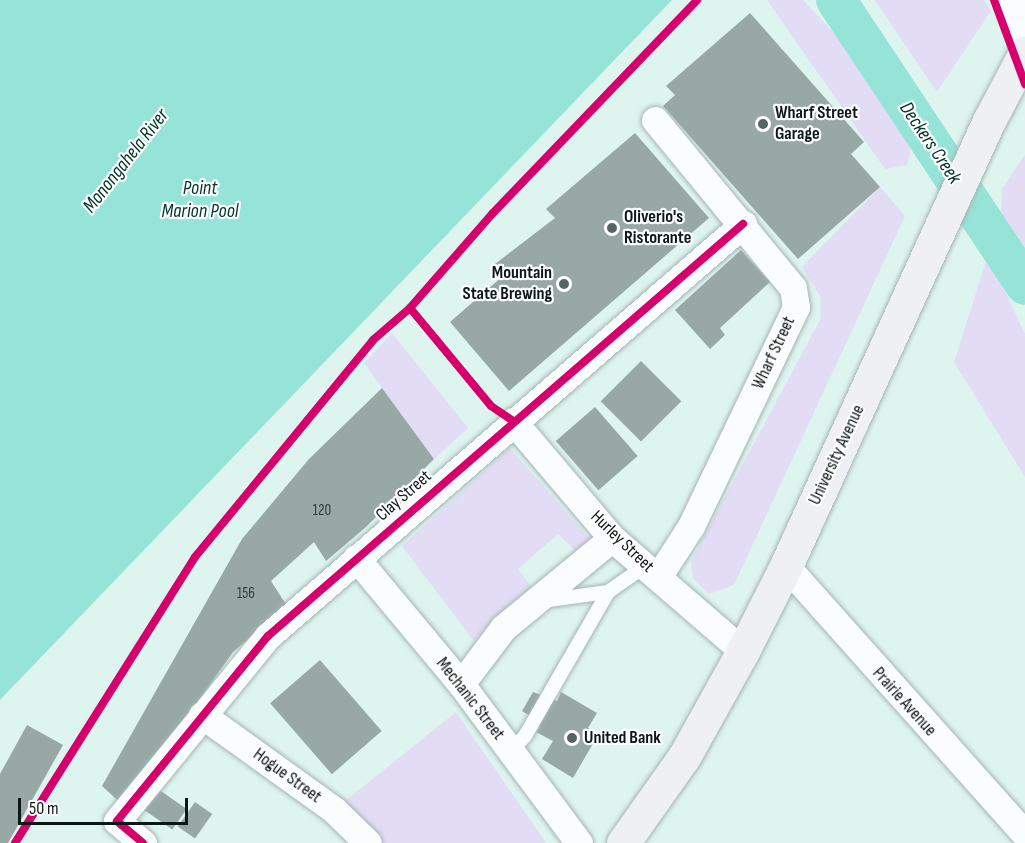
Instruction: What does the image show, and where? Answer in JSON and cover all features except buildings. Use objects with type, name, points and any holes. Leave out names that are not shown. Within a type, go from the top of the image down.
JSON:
[{"type":"main road","name":"University Avenue","points":[[623,843],[684,757],[743,651],[786,566],[990,119],[1025,53]]},
{"type":"street","points":[[1011,0],[1025,40]]},
{"type":"street","name":"Wharf Street","points":[[652,571],[691,526],[796,307],[793,288],[743,224],[655,120]]},
{"type":"street","name":"Clay Street","points":[[143,843],[117,821],[268,636],[513,421],[743,224]]},
{"type":"street","name":"Hurley Street","points":[[513,421],[612,538],[743,651]]},
{"type":"street","points":[[461,684],[503,628],[612,538]]},
{"type":"street","name":"Mechanic Street","points":[[356,558],[461,684],[579,843]]},
{"type":"street","name":"Prairie Avenue","points":[[786,566],[1025,834]]},
{"type":"street","name":"Hogue Street","points":[[202,715],[334,810],[368,843]]},
{"type":"lane","points":[[534,602],[608,592],[652,571]]},
{"type":"lane","points":[[511,751],[525,736],[608,592]]},
{"type":"shaded area","points":[[767,0],[803,0],[857,57],[913,142],[907,165],[885,169]]},
{"type":"shaded area","points":[[875,0],[984,0],[991,11],[937,92]]},
{"type":"shaded area","points":[[1025,155],[1025,254],[1001,212],[1002,189]]},
{"type":"shaded area","points":[[880,187],[905,216],[734,585],[709,594],[693,578],[691,561],[821,318],[820,296],[802,267]]},
{"type":"shaded area","points":[[988,255],[1025,334],[1025,477],[954,362]]},
{"type":"shaded area","points":[[392,333],[468,428],[434,459],[364,363]]},
{"type":"shaded area","points":[[510,448],[594,544],[577,552],[558,534],[518,569],[536,593],[473,640],[402,546]]},
{"type":"shaded area","points":[[456,712],[546,843],[366,843],[334,810]]},
{"type":"water","name":"Point Marion Pool","points":[[0,0],[672,0],[0,700]]},
{"type":"waterway","name":"Deckers Creek","points":[[836,0],[1025,285]]},
{"type":"cycle path","points":[[15,843],[195,557],[373,340],[410,308],[493,213],[697,0]]},
{"type":"cycle path","points":[[994,0],[1025,84]]},
{"type":"cycle path","points":[[143,843],[117,821],[268,636],[743,224]]},
{"type":"cycle path","points":[[410,308],[491,406],[513,421]]},
{"type":"place","name":"Wharf Street Garage","points":[[763,124]]},
{"type":"place","name":"Oliverio's Ristorante","points":[[612,228]]},
{"type":"place","name":"Mountain State Brewing","points":[[564,284]]},
{"type":"place","name":"United Bank","points":[[572,738]]},
{"type":"water label","name":"Monongahela River","points":[[126,161]]}]
